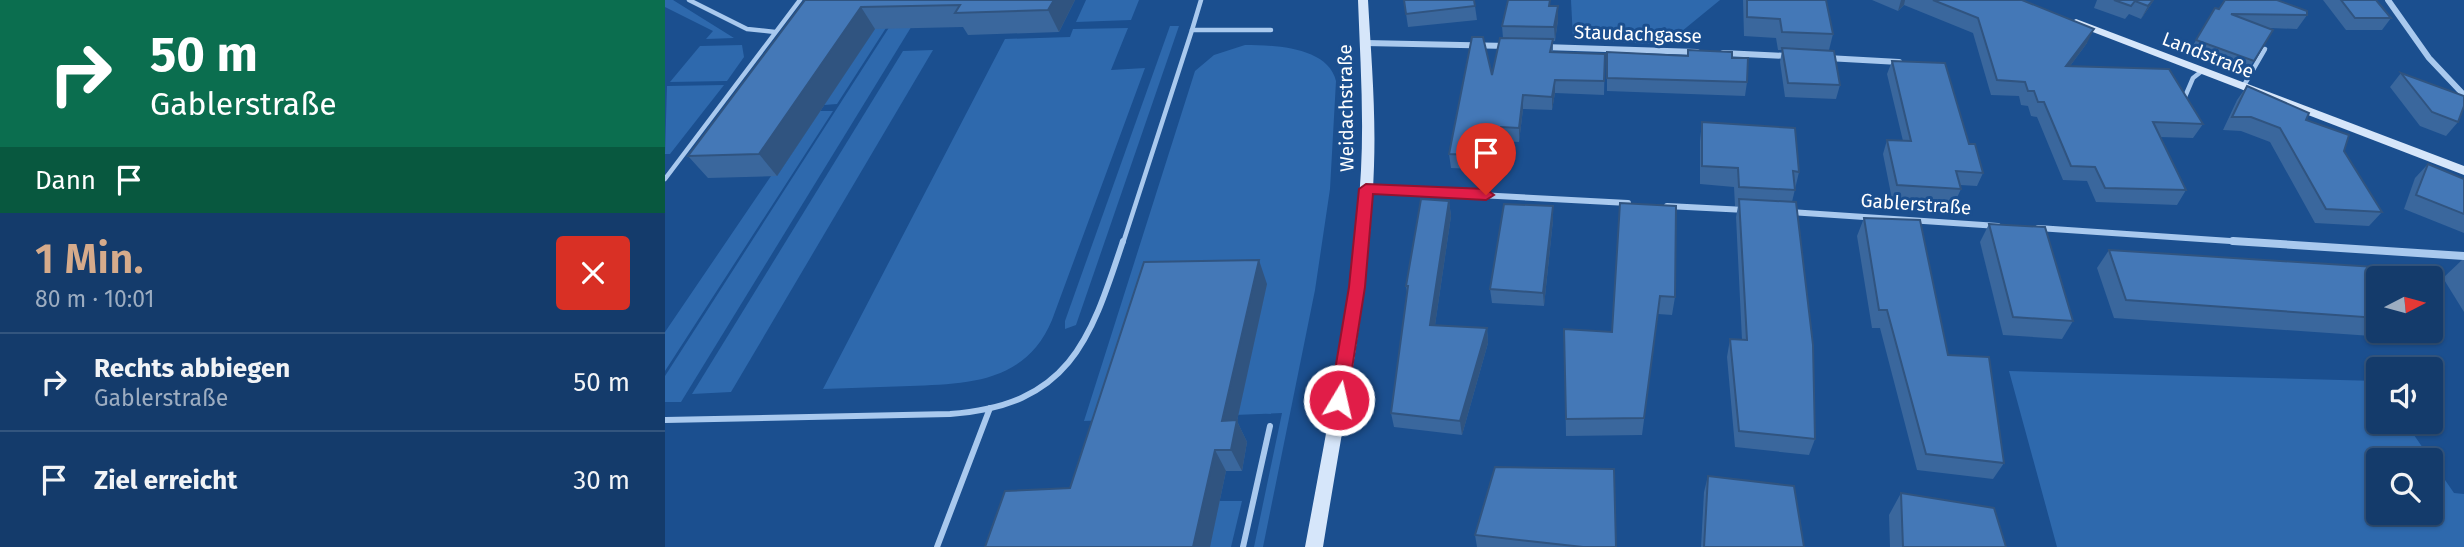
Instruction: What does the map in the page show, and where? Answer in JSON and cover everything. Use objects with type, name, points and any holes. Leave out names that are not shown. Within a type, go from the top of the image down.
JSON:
[{"type":"street","name":"Weidachstraße","points":[[1314,547],[1357,287],[1366,189],[1369,107],[1363,0]]},
{"type":"street","points":[[2388,0],[2429,58],[2464,95]]},
{"type":"street","name":"Landstraße","points":[[2067,19],[2464,171]]},
{"type":"street","points":[[1365,43],[1518,46]]},
{"type":"street","name":"Staudachgasse","points":[[1531,46],[1791,57]]},
{"type":"street","points":[[1819,58],[1902,62]]},
{"type":"street","points":[[1366,189],[1638,204]]},
{"type":"street","points":[[1664,205],[1756,211]]},
{"type":"street","name":"Gablerstraße","points":[[1782,212],[2009,226]]},
{"type":"street","points":[[2033,228],[2464,256]]},
{"type":"lane","points":[[689,0],[747,29],[775,33]]},
{"type":"lane","points":[[665,179],[800,0]]},
{"type":"lane","points":[[665,420],[965,412],[1015,402],[1039,389],[1072,359],[1087,341],[1098,315],[1201,0]]},
{"type":"lane","points":[[1192,30],[1271,30]]},
{"type":"lane","points":[[2243,87],[2265,48]]},
{"type":"lane","points":[[2181,105],[2193,78],[2202,71]]},
{"type":"lane","points":[[937,547],[990,408]]},
{"type":"lane","points":[[1243,547],[1270,426]]},
{"type":"shaded area","points":[[665,0],[673,0],[734,38],[706,39],[713,31],[665,7]]},
{"type":"shaded area","points":[[894,0],[904,0],[837,104],[824,105]]},
{"type":"shaded area","points":[[1086,0],[1139,0],[1131,20],[1076,22]]},
{"type":"shaded area","points":[[1571,0],[1720,0],[1665,45],[1573,39]]},
{"type":"shaded area","points":[[921,11],[681,402],[665,402],[665,376],[899,12]]},
{"type":"shaded area","points":[[1170,26],[1179,26],[1076,325],[1065,329],[1065,321]]},
{"type":"shaded area","points":[[1128,28],[1111,70],[1145,68],[1052,320],[1041,341],[1027,357],[1011,368],[973,381],[823,389],[1005,39],[1070,37],[1073,29]]},
{"type":"shaded area","points":[[742,45],[744,57],[727,81],[670,82],[700,46]]},
{"type":"shaded area","points":[[1245,45],[1284,47],[1311,55],[1331,70],[1336,81],[1330,189],[1315,290],[1263,547],[1254,547],[1282,413],[1084,421],[1195,71],[1214,55]]},
{"type":"shaded area","points":[[933,50],[731,392],[692,394],[903,51]]},
{"type":"shaded area","points":[[724,85],[670,154],[665,154],[667,86]]},
{"type":"shaded area","points":[[820,111],[833,111],[665,371],[665,332],[771,176],[777,176]]},
{"type":"shaded area","points":[[2009,371],[2366,381],[2366,434],[2413,434],[2423,448],[2366,448],[2366,525],[2443,525],[2443,477],[2454,493],[2464,494],[2464,547],[2057,547]]},
{"type":"shaded area","points":[[1219,501],[1242,501],[1231,547],[1209,547]]},
{"type":"building","points":[[805,0],[1054,0],[1048,10],[955,13],[960,5],[861,7],[759,154],[688,156]]},
{"type":"building","points":[[1404,0],[1474,0],[1475,6],[1406,14]]},
{"type":"building","points":[[1508,0],[1550,0],[1549,6],[1558,6],[1554,27],[1502,26]]},
{"type":"building","points":[[1747,0],[1826,0],[1833,34],[1782,32],[1780,19],[1747,17]]},
{"type":"building","points":[[1933,0],[2022,0],[2094,29],[2066,66],[2169,69],[2203,124],[2153,122],[2186,190],[2105,188],[2095,167],[2071,166],[2044,102],[2038,102],[2034,91],[2028,91],[2025,82],[1997,80],[1978,18]]},
{"type":"building","points":[[2114,0],[2153,0],[2148,6],[2135,1],[2131,6]]},
{"type":"building","points":[[2225,0],[2277,0],[2307,11],[2307,15],[2231,14],[2273,30],[2254,61],[2196,40],[2215,8],[2219,9]]},
{"type":"building","points":[[2341,0],[2376,0],[2391,18],[2355,18]]},
{"type":"building","points":[[1472,37],[1483,37],[1492,75],[1500,38],[1553,39],[1550,52],[1605,54],[1604,81],[1555,80],[1552,97],[1523,95],[1519,128],[1501,127],[1497,156],[1449,154]]},
{"type":"building","points":[[1782,48],[1834,51],[1840,85],[1788,83]]},
{"type":"building","points":[[1688,50],[1732,52],[1732,58],[1748,58],[1747,82],[1607,78],[1607,52],[1688,56]]},
{"type":"building","points":[[1892,61],[1945,63],[1969,144],[1975,144],[1983,173],[1956,171],[1961,189],[1897,185],[1887,140],[1911,141]]},
{"type":"building","points":[[2401,73],[2464,96],[2464,106],[2458,122],[2432,112]]},
{"type":"building","points":[[2247,86],[2309,113],[2306,120],[2349,135],[2344,151],[2382,212],[2326,209],[2280,128],[2251,117],[2232,117]]},
{"type":"building","points":[[1702,122],[1795,128],[1799,172],[1793,171],[1795,190],[1739,187],[1738,168],[1702,166]]},
{"type":"building","points":[[2428,164],[2464,179],[2464,214],[2416,195]]},
{"type":"building","points":[[1421,199],[1449,201],[1430,325],[1487,328],[1460,421],[1391,413],[1406,286]]},
{"type":"building","points":[[1739,199],[1796,202],[1813,345],[1815,439],[1739,431],[1730,339],[1747,340]]},
{"type":"building","points":[[1620,203],[1676,206],[1675,297],[1660,296],[1644,418],[1566,419],[1564,329],[1612,332]]},
{"type":"building","points":[[1504,204],[1553,206],[1543,293],[1490,289]]},
{"type":"building","points":[[1864,218],[1920,220],[1948,355],[1989,357],[2004,463],[1926,454],[1887,310],[1879,310]]},
{"type":"building","points":[[1989,224],[2045,227],[2073,321],[2013,317]]},
{"type":"building","points":[[2109,250],[2366,266],[2366,317],[2126,300]]},
{"type":"building","points":[[1259,260],[1222,421],[1237,420],[1231,450],[1215,450],[1193,547],[985,547],[1005,491],[1070,488],[1144,262]]},
{"type":"building","points":[[1495,467],[1614,469],[1616,547],[1583,547],[1475,535]]},
{"type":"building","points":[[1708,476],[1794,486],[1804,547],[1704,547]]},
{"type":"building","points":[[1901,493],[1994,508],[2006,547],[1903,547]]},
{"type":"route","points":[[1339,400],[1357,287],[1366,189],[1486,195]]}]
